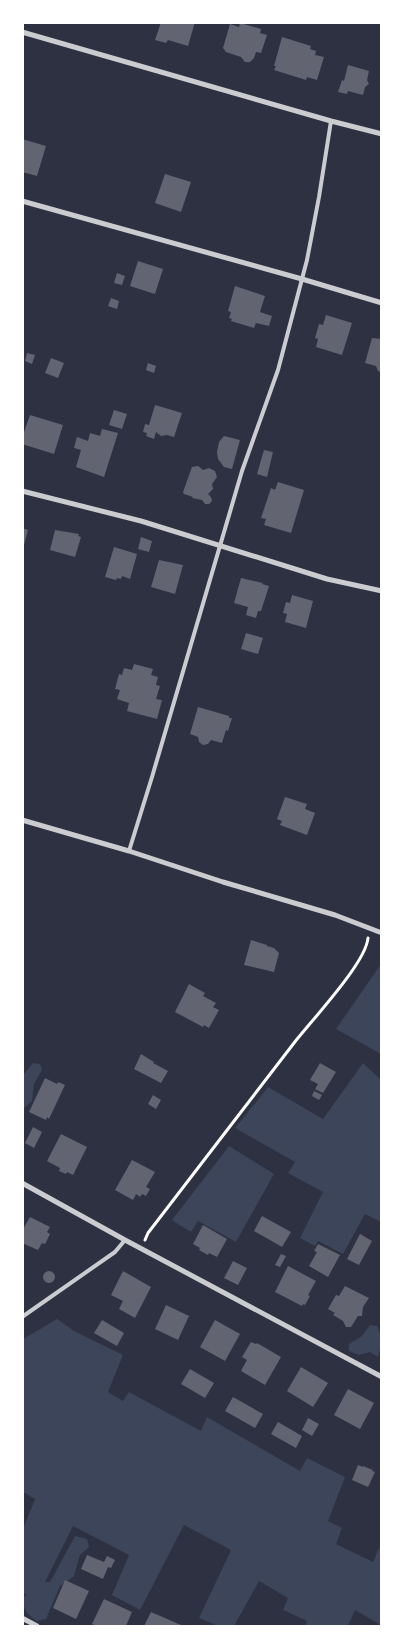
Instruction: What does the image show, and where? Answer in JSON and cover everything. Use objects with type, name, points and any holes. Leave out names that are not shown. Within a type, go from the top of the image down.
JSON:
[{"type":"street","points":[[22,32],[382,134]]},
{"type":"street","points":[[22,201],[302,279],[382,304]]},
{"type":"street","points":[[22,491],[141,521],[327,579],[382,591]]},
{"type":"street","points":[[22,820],[335,915],[382,933]]},
{"type":"street","points":[[22,1182],[125,1240],[382,1377]]},
{"type":"street","points":[[22,1618],[37,1626]]},
{"type":"lane","points":[[129,851],[245,461],[278,370],[302,279],[319,197],[331,121]]},
{"type":"lane","points":[[22,1318],[115,1252],[125,1240]]},
{"type":"path","points":[[141,1248],[148,1233],[295,1041],[348,976],[368,941],[368,928]]},
{"type":"shaded area","points":[[381,964],[381,1054],[336,1029]]},
{"type":"shaded area","points":[[33,1063],[40,1064],[42,1070],[34,1084],[32,1101],[23,1109],[23,1075]]},
{"type":"shaded area","points":[[363,1063],[381,1080],[381,1222],[365,1214],[343,1254],[318,1241],[315,1246],[300,1238],[323,1192],[288,1173],[295,1162],[235,1128],[268,1087],[323,1119]]},
{"type":"shaded area","points":[[229,1146],[274,1174],[236,1242],[198,1221],[191,1232],[172,1220]]},
{"type":"shaded area","points":[[57,1319],[74,1331],[123,1355],[108,1392],[123,1401],[129,1392],[201,1431],[207,1417],[300,1471],[307,1458],[345,1477],[328,1521],[342,1528],[336,1544],[373,1562],[381,1544],[381,1626],[355,1610],[348,1626],[305,1626],[307,1621],[283,1610],[288,1598],[259,1581],[234,1626],[218,1626],[199,1618],[231,1550],[184,1525],[140,1610],[112,1595],[129,1555],[73,1526],[45,1582],[50,1582],[75,1536],[87,1539],[89,1547],[80,1555],[74,1576],[60,1586],[46,1619],[37,1621],[30,1616],[26,1611],[23,1601],[23,1597],[27,1595],[23,1593],[23,1529],[35,1499],[23,1492],[23,1339]]},
{"type":"shaded area","points":[[370,1325],[377,1326],[381,1338],[378,1357],[370,1352],[359,1355],[349,1351],[349,1344],[362,1336]]},
{"type":"building","points":[[161,22],[195,22],[188,46],[168,40],[166,43],[155,40]]},
{"type":"building","points":[[240,23],[261,29],[260,33],[267,35],[261,53],[256,52],[250,62],[245,62],[241,57],[226,52],[223,48],[230,24],[239,27]]},
{"type":"building","points":[[282,37],[311,46],[310,49],[316,51],[315,55],[324,57],[317,80],[307,77],[306,80],[274,70]]},
{"type":"building","points":[[348,65],[369,71],[367,80],[369,84],[365,87],[363,95],[348,91],[347,94],[338,92],[342,80],[344,81]]},
{"type":"building","points":[[22,139],[46,146],[37,176],[22,172]]},
{"type":"building","points":[[165,174],[191,182],[181,212],[155,203]]},
{"type":"building","points":[[138,261],[163,269],[155,294],[130,286]]},
{"type":"building","points":[[117,273],[125,276],[122,285],[114,283]]},
{"type":"building","points":[[235,286],[265,296],[260,312],[272,316],[269,326],[256,323],[254,328],[231,321],[232,319],[229,318],[231,312],[228,311]]},
{"type":"building","points":[[111,298],[119,301],[117,309],[108,306]]},
{"type":"building","points":[[326,315],[352,323],[342,355],[316,347],[318,339],[315,338],[319,324],[323,325]]},
{"type":"building","points":[[372,338],[382,339],[382,373],[378,371],[376,366],[365,363]]},
{"type":"building","points":[[27,353],[35,355],[32,364],[25,361]]},
{"type":"building","points":[[51,358],[64,363],[58,378],[45,373]]},
{"type":"building","points":[[148,363],[156,366],[154,373],[146,370]]},
{"type":"building","points":[[155,405],[182,413],[174,437],[161,436],[156,432],[154,439],[146,436],[147,433],[143,432],[145,424],[149,425]]},
{"type":"building","points":[[114,410],[127,414],[122,429],[109,425]]},
{"type":"building","points":[[30,415],[63,425],[54,454],[22,444],[22,438]]},
{"type":"building","points":[[102,429],[118,433],[104,477],[76,467],[81,450],[74,448],[77,437],[88,441],[90,433],[100,436]]},
{"type":"building","points":[[224,436],[240,440],[232,469],[224,467],[218,459],[219,442]]},
{"type":"building","points":[[264,450],[273,452],[267,477],[257,474]]},
{"type":"building","points":[[198,466],[203,470],[209,468],[215,471],[217,477],[212,484],[213,489],[208,494],[212,501],[209,504],[192,498],[183,492],[192,467]]},
{"type":"building","points":[[278,482],[304,490],[291,533],[264,525],[266,519],[261,518],[271,488],[275,490]]},
{"type":"building","points":[[22,528],[28,530],[23,549],[22,548]]},
{"type":"building","points":[[55,530],[79,534],[78,536],[81,537],[75,557],[50,550]]},
{"type":"building","points":[[141,537],[152,541],[149,552],[138,549]]},
{"type":"building","points":[[114,547],[137,554],[130,579],[122,576],[121,579],[117,578],[116,580],[105,577]]},
{"type":"building","points":[[159,560],[183,565],[175,594],[151,587]]},
{"type":"building","points":[[241,578],[269,586],[261,611],[258,611],[256,618],[246,615],[248,607],[234,603]]},
{"type":"building","points":[[292,595],[313,601],[306,628],[285,622],[287,614],[283,613],[286,602],[290,603]]},
{"type":"building","points":[[246,633],[263,638],[258,654],[241,649]]},
{"type":"building","points":[[134,664],[153,669],[151,675],[158,677],[156,685],[160,686],[156,699],[162,700],[157,719],[127,711],[129,703],[117,699],[120,690],[115,689],[119,674],[122,675],[124,668],[132,670]]},
{"type":"building","points":[[198,707],[232,718],[222,743],[211,740],[208,744],[203,745],[199,742],[198,737],[190,734]]},
{"type":"building","points":[[285,797],[307,804],[305,809],[315,813],[307,835],[280,825],[282,821],[277,819]]},
{"type":"building","points":[[251,940],[274,948],[279,953],[274,972],[244,965]]},
{"type":"building","points":[[189,984],[205,993],[203,996],[216,1003],[213,1007],[219,1010],[209,1028],[204,1025],[203,1027],[175,1012]]},
{"type":"building","points":[[141,1054],[168,1071],[161,1083],[134,1069]]},
{"type":"building","points":[[320,1063],[336,1072],[323,1093],[315,1089],[318,1084],[310,1080]]},
{"type":"building","points":[[45,1078],[57,1084],[58,1082],[65,1085],[49,1119],[47,1117],[46,1120],[29,1112]]},
{"type":"building","points":[[314,1091],[322,1095],[319,1100],[312,1096]]},
{"type":"building","points":[[153,1095],[161,1100],[156,1109],[148,1104]]},
{"type":"building","points":[[33,1127],[42,1132],[34,1148],[25,1143]]},
{"type":"building","points":[[61,1134],[87,1147],[73,1175],[59,1171],[60,1168],[47,1161]]},
{"type":"building","points":[[132,1160],[155,1172],[146,1187],[150,1189],[146,1196],[142,1194],[140,1197],[136,1194],[133,1200],[115,1190]]},
{"type":"building","points":[[262,1216],[291,1232],[282,1247],[254,1231]]},
{"type":"building","points":[[30,1217],[50,1227],[47,1232],[50,1234],[45,1244],[42,1243],[38,1250],[22,1243],[22,1231]]},
{"type":"building","points":[[203,1225],[227,1239],[217,1257],[209,1253],[208,1255],[193,1244]]},
{"type":"building","points":[[360,1234],[372,1241],[359,1265],[347,1259]]},
{"type":"building","points":[[318,1244],[340,1255],[328,1277],[309,1266],[317,1252],[314,1251]]},
{"type":"building","points":[[281,1254],[286,1256],[280,1267],[275,1265]]},
{"type":"building","points":[[233,1261],[247,1268],[238,1285],[224,1278]]},
{"type":"building","points":[[288,1266],[316,1281],[305,1305],[303,1304],[302,1306],[275,1292]]},
{"type":"building","points":[[47,1271],[51,1271],[55,1277],[51,1283],[47,1283],[43,1279],[43,1275]]},
{"type":"building","points":[[123,1271],[151,1287],[135,1318],[119,1309],[123,1301],[111,1295]]},
{"type":"building","points":[[345,1286],[369,1298],[363,1307],[362,1316],[358,1316],[351,1327],[346,1327],[343,1321],[333,1315],[335,1313],[328,1309],[336,1295],[339,1296]]},
{"type":"building","points":[[166,1305],[189,1316],[178,1340],[155,1329]]},
{"type":"building","points":[[102,1320],[124,1333],[117,1346],[94,1333]]},
{"type":"building","points":[[215,1320],[240,1334],[225,1361],[200,1347]]},
{"type":"building","points":[[251,1342],[257,1343],[281,1357],[265,1385],[241,1371],[247,1360],[242,1357]]},
{"type":"building","points":[[301,1367],[328,1383],[313,1407],[287,1391]]},
{"type":"building","points":[[190,1369],[214,1383],[205,1398],[181,1384]]},
{"type":"building","points":[[348,1389],[374,1403],[360,1429],[334,1415]]},
{"type":"building","points":[[233,1397],[263,1414],[255,1428],[225,1411]]},
{"type":"building","points":[[308,1418],[319,1424],[312,1436],[302,1430]]},
{"type":"building","points":[[278,1422],[302,1436],[296,1448],[271,1434]]},
{"type":"building","points":[[358,1465],[375,1472],[368,1487],[352,1480]]},
{"type":"building","points":[[87,1555],[104,1562],[107,1556],[115,1560],[111,1568],[108,1567],[103,1579],[81,1569]]},
{"type":"building","points":[[65,1580],[89,1591],[76,1619],[53,1608]]},
{"type":"building","points":[[104,1599],[132,1612],[126,1626],[93,1626],[92,1624]]},
{"type":"building","points":[[151,1612],[181,1625],[144,1626]]}]
